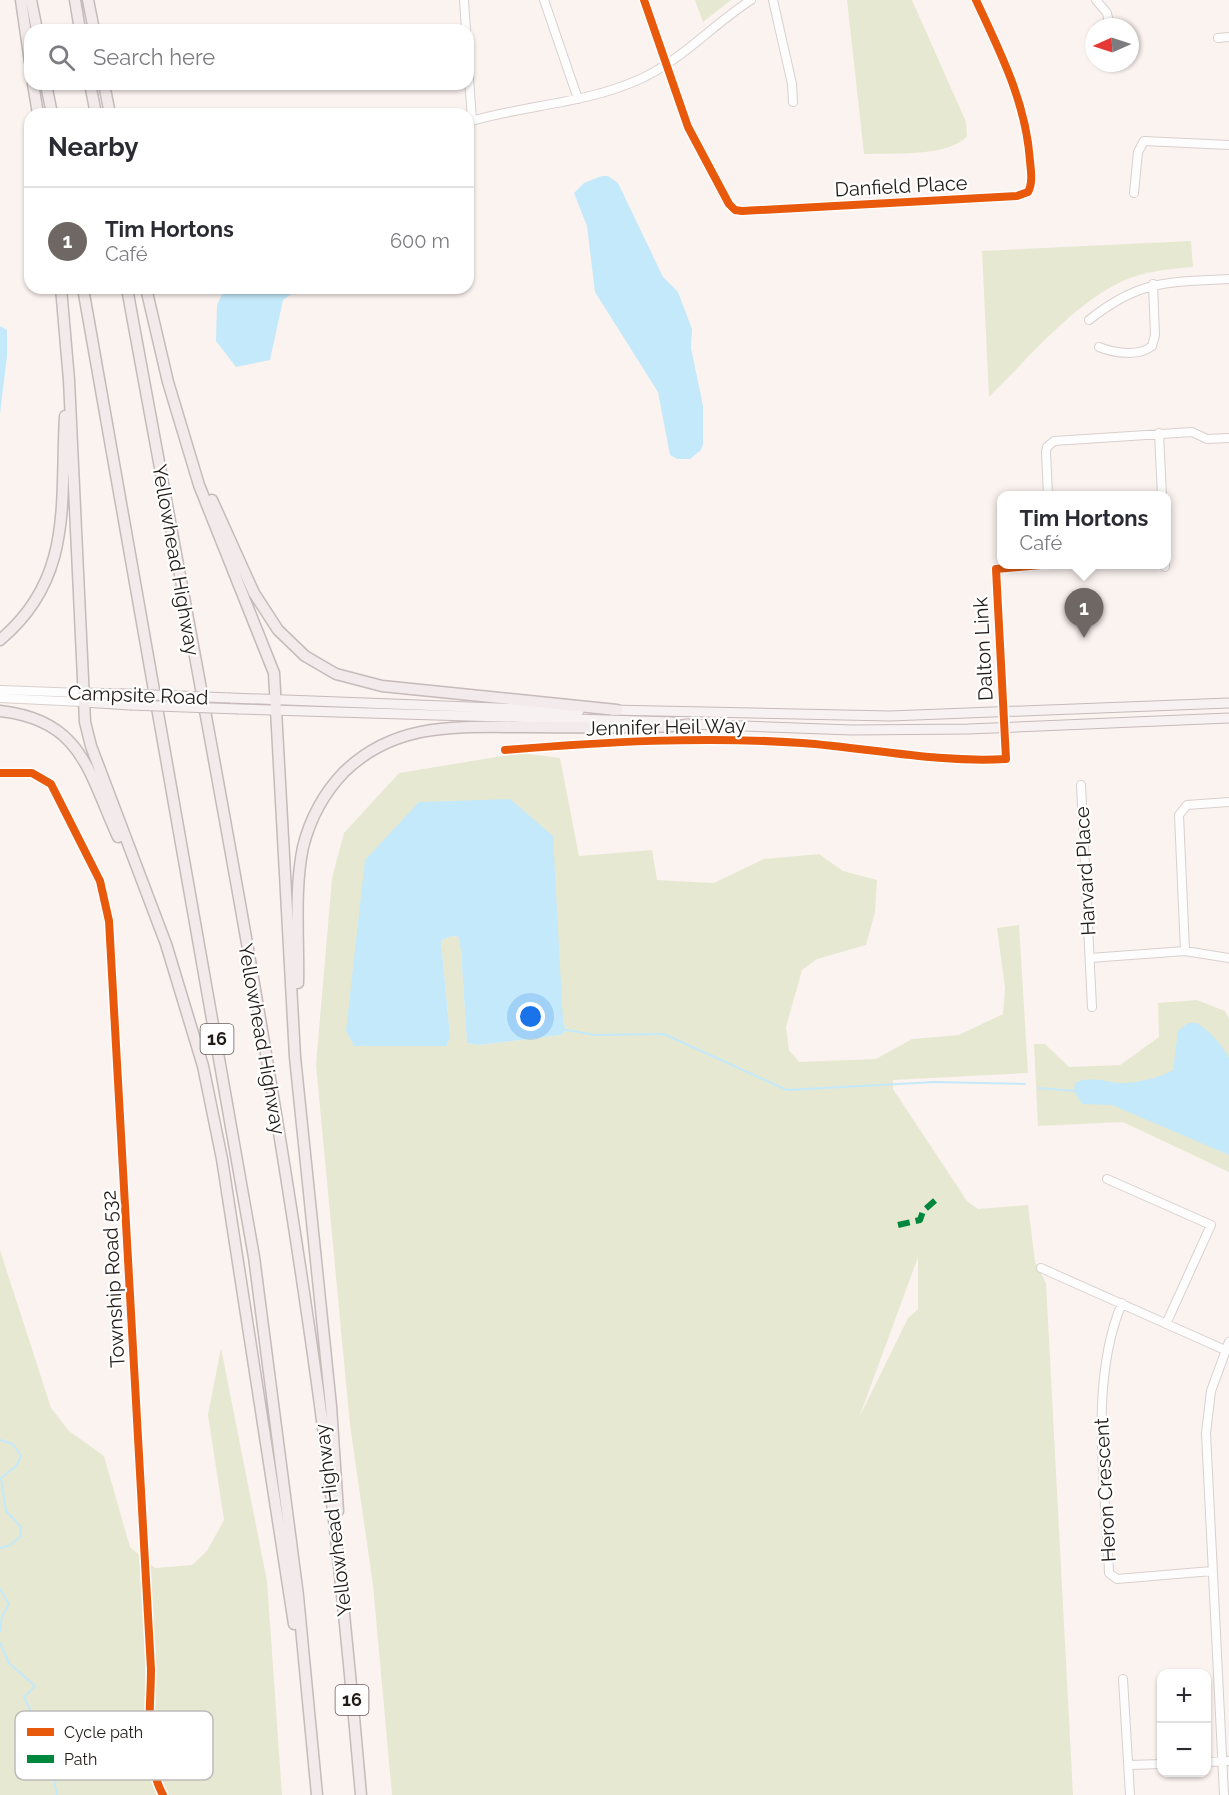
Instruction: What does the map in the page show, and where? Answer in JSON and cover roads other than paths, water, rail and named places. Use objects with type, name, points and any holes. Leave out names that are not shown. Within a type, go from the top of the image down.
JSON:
[{"type":"highway","points":[[21,0],[24,24]]},
{"type":"highway","points":[[31,0],[36,24]]},
{"type":"highway","points":[[75,0],[79,24]]},
{"type":"highway","points":[[88,0],[93,24]]},
{"type":"highway","points":[[34,90],[37,108]]},
{"type":"highway","points":[[47,90],[51,108]]},
{"type":"highway","points":[[91,90],[95,108]]},
{"type":"highway","points":[[105,90],[109,108]]},
{"type":"highway","points":[[62,294],[69,380],[83,698],[91,746],[188,1011],[213,1116],[294,1624],[303,1650]]},
{"type":"highway","name":"16","points":[[84,294],[240,1170],[279,1438],[317,1795]]},
{"type":"highway","name":"Yellowhead Highway","points":[[128,294],[269,1074],[302,1282],[336,1541],[361,1795]]},
{"type":"highway","points":[[148,294],[183,434],[215,527],[274,673],[300,1127],[332,1418],[339,1501],[336,1541]]},
{"type":"highway","points":[[0,640],[36,603],[54,564],[60,530],[64,416],[69,380]]},
{"type":"highway","points":[[183,434],[254,593],[266,614],[291,643],[319,665],[344,677],[382,686],[617,710]]},
{"type":"highway","points":[[0,711],[39,719],[62,732],[73,743],[152,908]]},
{"type":"highway","points":[[293,1025],[297,998],[300,870],[303,847],[319,804],[337,780],[355,762],[394,738],[441,728],[691,724]]},
{"type":"main road","name":"Campsite Road","points":[[83,698],[128,694],[231,698],[277,705]]},
{"type":"main road","name":"Jennifer Heil Way","points":[[83,698],[130,705],[239,709],[277,705],[617,710],[810,716],[1003,713],[1229,703]]},
{"type":"main road","name":"Jennifer Heil Way","points":[[277,705],[861,730],[1004,728],[1229,718]]},
{"type":"street","points":[[464,0],[466,24]]},
{"type":"street","points":[[544,0],[578,99]]},
{"type":"street","points":[[644,0],[666,64]]},
{"type":"street","points":[[474,120],[578,99],[639,80],[666,64],[751,0]]},
{"type":"street","points":[[773,0],[792,84],[793,102]]},
{"type":"street","name":"Danfield Place","points":[[666,64],[688,127],[729,204],[735,210],[1021,195],[1030,189],[1031,179],[1024,120],[1012,80],[976,0]]},
{"type":"street","points":[[1096,0],[1107,13],[1108,18]]},
{"type":"street","points":[[1218,38],[1229,37]]},
{"type":"street","points":[[469,90],[470,108]]},
{"type":"street","points":[[1134,193],[1138,152],[1144,141],[1229,145]]},
{"type":"street","points":[[1089,320],[1121,297],[1153,284],[1229,279]]},
{"type":"street","points":[[1099,347],[1118,352],[1142,351],[1152,346],[1155,335],[1153,284]]},
{"type":"street","points":[[1048,491],[1047,447],[1054,441],[1192,432],[1207,439],[1229,438]]},
{"type":"street","points":[[1159,433],[1162,491]]},
{"type":"street","name":"Dalton Link","points":[[997,569],[1006,759]]},
{"type":"street","name":"Campsite Road","points":[[0,690],[83,698]]},
{"type":"street","name":"Campsite Road","points":[[0,698],[83,698]]},
{"type":"street","name":"Jennifer Heil Way","points":[[504,750],[618,742],[720,740],[802,743],[949,760],[1006,759]]},
{"type":"street","name":"Township Road 532","points":[[0,773],[32,773],[42,777],[59,795],[100,881],[109,921],[151,1669],[151,1711]]},
{"type":"street","name":"Harvard Place","points":[[1081,785],[1092,1007]]},
{"type":"street","points":[[1185,951],[1179,815],[1187,805],[1229,802]]},
{"type":"street","points":[[1090,958],[1185,951],[1229,958]]},
{"type":"street","points":[[1107,1179],[1211,1225],[1166,1324]]},
{"type":"street","points":[[1041,1268],[1166,1324],[1227,1346],[1211,1391],[1206,1433],[1212,1571],[1226,1761],[1224,1795]]},
{"type":"street","name":"Heron Crescent","points":[[1122,1304],[1116,1318],[1105,1367],[1102,1408],[1109,1573],[1117,1579],[1212,1571]]},
{"type":"street","points":[[1123,1679],[1130,1795]]},
{"type":"street","points":[[1211,1762],[1226,1761]]},
{"type":"street","points":[[1129,1765],[1157,1764]]},
{"type":"street","name":"Township Road 532","points":[[156,1780],[164,1795]]},
{"type":"water","points":[[608,176],[618,183],[663,277],[678,292],[692,329],[691,348],[703,406],[703,444],[701,450],[690,459],[677,459],[670,455],[658,392],[595,292],[587,226],[574,193],[584,183]]},
{"type":"water","points":[[222,294],[292,294],[283,300],[270,360],[236,367],[216,341],[217,305]]},
{"type":"water","points":[[0,326],[7,330],[7,356],[0,414]]},
{"type":"water","points":[[510,799],[553,836],[563,1021],[566,1030],[561,1035],[478,1045],[467,1043],[461,950],[458,936],[448,937],[441,941],[450,1036],[447,1046],[354,1046],[346,1031],[365,860],[419,802]]},
{"type":"water","points":[[1188,1023],[1197,1023],[1206,1030],[1229,1058],[1229,1155],[1112,1105],[1082,1104],[1074,1091],[1075,1083],[1081,1080],[1094,1079],[1127,1083],[1151,1079],[1173,1070],[1178,1031]]},
{"type":"waterway","points":[[566,1030],[596,1035],[664,1034],[787,1090],[935,1082],[1025,1084]]},
{"type":"waterway","points":[[1039,1088],[1074,1091]]},
{"type":"waterway","points":[[0,1440],[13,1444],[21,1456],[16,1466],[1,1478],[6,1511],[21,1527],[20,1537],[9,1546],[0,1548]]},
{"type":"waterway","points":[[0,1589],[9,1604],[2,1616],[0,1631]]},
{"type":"waterway","points":[[0,1643],[9,1663],[35,1686],[24,1697],[31,1711]]},
{"type":"waterway","points":[[54,1780],[57,1795]]},
{"type":"place","name":"Tim Hortons","points":[[1084,638]]}]
